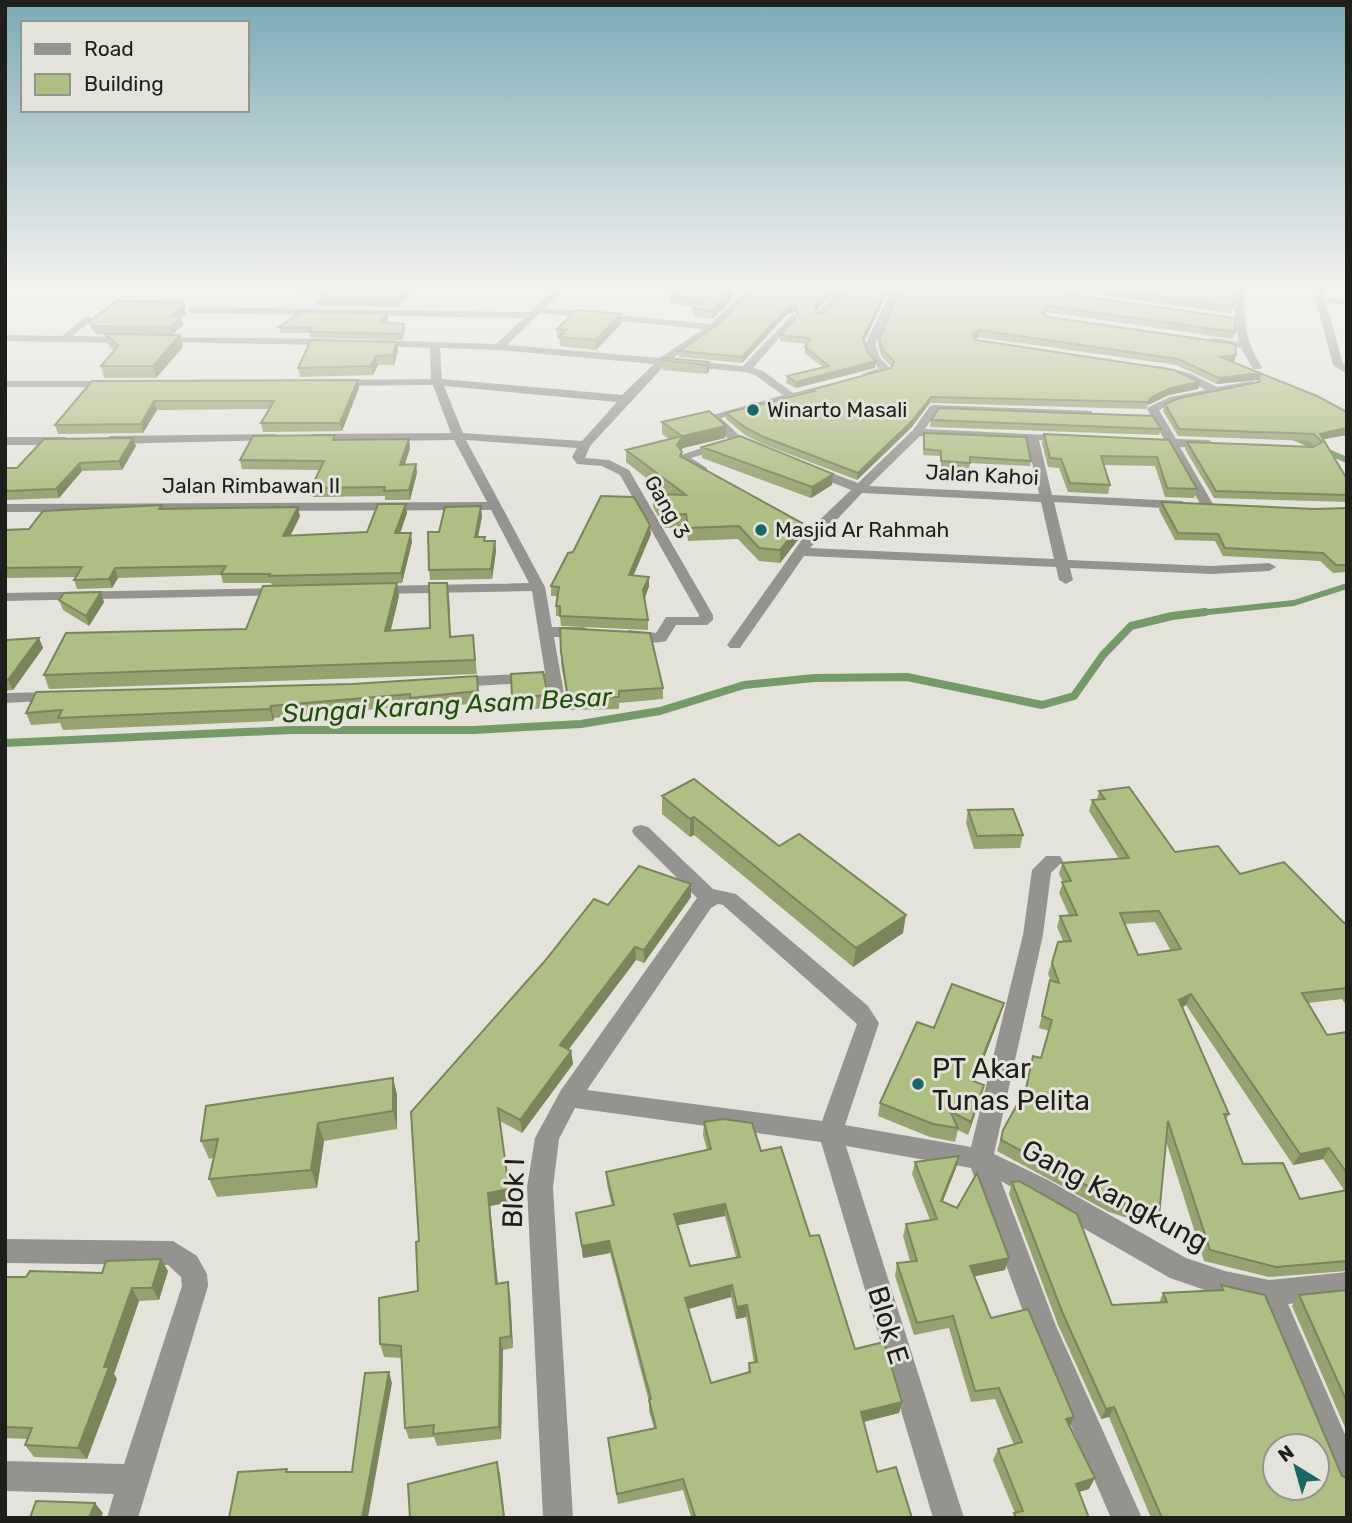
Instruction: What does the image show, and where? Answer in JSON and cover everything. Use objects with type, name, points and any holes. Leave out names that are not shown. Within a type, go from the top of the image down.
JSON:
[{"type":"street","points":[[436,360],[437,383],[458,436],[538,587],[558,705]]},
{"type":"street","points":[[652,360],[746,369],[759,373],[792,397]]},
{"type":"street","points":[[746,369],[754,360]]},
{"type":"street","points":[[858,378],[884,371],[886,369],[876,360]]},
{"type":"street","points":[[1253,360],[1257,367]]},
{"type":"street","points":[[101,440],[458,436],[585,445],[663,361]]},
{"type":"street","points":[[1152,368],[1176,371],[1213,389]]},
{"type":"street","points":[[772,454],[742,440],[715,421],[715,416],[845,382]]},
{"type":"street","points":[[326,383],[437,383],[625,399]]},
{"type":"street","points":[[5,384],[131,384]]},
{"type":"street","points":[[1172,443],[1150,414],[1174,398],[1252,384]]},
{"type":"street","points":[[735,645],[799,552],[807,531],[861,489],[917,432],[934,408],[1101,414]]},
{"type":"street","points":[[917,432],[1083,439]]},
{"type":"street","points":[[1032,436],[1066,580]]},
{"type":"street","points":[[710,475],[687,462],[684,456],[742,440]]},
{"type":"street","points":[[5,441],[74,441]]},
{"type":"street","points":[[1134,441],[1221,444]]},
{"type":"street","name":"Jalan Kahoi","points":[[804,467],[861,489],[1214,506],[1172,443]]},
{"type":"street","name":"Gang 3","points":[[585,445],[578,457],[581,461],[605,463],[625,473],[706,615],[706,620],[702,622],[671,620],[662,638],[618,634]]},
{"type":"street","name":"Jalan Rimbawan II","points":[[5,508],[496,506]]},
{"type":"street","points":[[799,552],[1211,570],[1269,568]]},
{"type":"street","points":[[360,591],[538,587]]},
{"type":"street","points":[[5,615],[11,597],[291,592]]},
{"type":"street","points":[[544,632],[596,633]]},
{"type":"street","points":[[441,683],[552,677]]},
{"type":"street","points":[[5,698],[75,696]]},
{"type":"street","points":[[641,831],[860,1012],[868,1023],[830,1133]]},
{"type":"street","points":[[1053,861],[1042,870],[1033,935],[980,1159],[1044,1331],[1127,1518]]},
{"type":"street","name":"Blok I","points":[[558,1518],[540,1187],[547,1138],[569,1097],[704,903],[720,899]]},
{"type":"street","name":"Gang Kangkung","points":[[569,1097],[830,1133],[980,1159],[1039,1188],[1180,1269],[1225,1284],[1269,1293],[1347,1285]]},
{"type":"street","name":"Blok E","points":[[830,1133],[949,1518]]},
{"type":"street","points":[[5,1251],[173,1253],[194,1274],[195,1286],[122,1518]]},
{"type":"street","points":[[1269,1293],[1347,1474]]},
{"type":"street","points":[[5,1476],[134,1479]]},
{"type":"building","points":[[106,360],[158,360],[153,366],[101,366]]},
{"type":"building","points":[[302,360],[374,360],[371,366],[298,368]]},
{"type":"building","points":[[664,360],[709,362],[707,365]]},
{"type":"building","points":[[822,360],[876,361],[796,382],[787,376],[829,366]]},
{"type":"building","points":[[892,360],[1108,360],[1174,370],[1200,382],[1171,388],[1150,398],[1148,402],[931,397],[912,421],[858,473],[764,437],[726,413],[891,368]]},
{"type":"building","points":[[1180,360],[1228,360],[1260,373],[1219,378]]},
{"type":"building","points":[[1260,373],[1317,396],[1347,412],[1347,428],[1320,434],[1347,479],[1347,495],[1216,491],[1187,442],[1313,447],[1322,442],[1314,434],[1179,429],[1165,404],[1180,398],[1259,382]]},
{"type":"building","points":[[358,380],[340,423],[261,423],[274,401],[154,401],[141,424],[55,425],[92,381]]},
{"type":"building","points":[[939,408],[1153,416],[1161,429],[931,420]]},
{"type":"building","points":[[709,411],[726,426],[683,436],[677,445],[682,452],[680,456],[802,523],[780,550],[759,548],[739,526],[688,528],[686,514],[665,515],[653,494],[686,495],[626,450],[682,436],[662,422]]},
{"type":"building","points":[[924,433],[1026,437],[1031,461],[970,457],[970,463],[941,461],[941,451],[924,449]]},
{"type":"building","points":[[1044,434],[1169,440],[1197,489],[1167,488],[1157,457],[1101,456],[1110,485],[1070,483],[1061,459],[1050,458]]},
{"type":"building","points":[[335,435],[333,440],[409,439],[400,465],[416,464],[409,490],[384,491],[385,487],[311,488],[324,461],[240,460],[253,436]]},
{"type":"building","points":[[740,436],[833,474],[812,487],[702,447]]},
{"type":"building","points":[[133,438],[119,461],[80,463],[56,489],[5,491],[5,468],[17,468],[44,439]]},
{"type":"building","points":[[601,496],[634,497],[650,525],[629,575],[649,577],[643,590],[648,620],[560,616],[560,606],[556,606],[559,587],[551,586],[568,553],[573,552]]},
{"type":"building","points":[[1161,502],[1347,508],[1347,565],[1336,565],[1323,553],[1225,548],[1218,534],[1178,533]]},
{"type":"building","points":[[378,504],[406,504],[395,533],[411,533],[401,573],[269,576],[270,574],[221,574],[226,566],[115,568],[109,579],[74,580],[82,567],[5,568],[5,530],[29,529],[43,511],[162,505],[159,509],[298,507],[283,536],[367,532]]},
{"type":"building","points":[[481,506],[475,537],[485,537],[484,541],[495,541],[491,569],[429,570],[428,532],[439,532],[445,507]]},
{"type":"building","points":[[397,583],[385,631],[430,628],[429,583],[447,583],[450,637],[473,635],[475,660],[44,675],[66,633],[246,629],[263,586]]},
{"type":"building","points":[[101,592],[86,616],[59,600],[64,593]]},
{"type":"building","points":[[560,628],[650,633],[663,688],[619,691],[619,697],[568,698]]},
{"type":"building","points":[[39,638],[8,680],[5,681],[5,642]]},
{"type":"building","points":[[543,672],[548,695],[512,698],[511,674]]},
{"type":"building","points":[[477,676],[478,691],[410,698],[410,694],[271,706],[270,709],[58,718],[62,710],[26,713],[36,692],[352,684]]},
{"type":"building","points":[[694,779],[779,846],[799,834],[906,915],[856,948],[694,817],[690,819],[662,796]]},
{"type":"building","points":[[1129,787],[1175,852],[1218,846],[1240,874],[1284,862],[1347,923],[1347,988],[1302,993],[1327,1035],[1347,1032],[1347,1173],[1329,1148],[1300,1154],[1191,994],[1179,1000],[1229,1114],[1224,1114],[1243,1164],[1283,1163],[1300,1199],[1347,1190],[1347,1261],[1276,1267],[1210,1250],[1168,1121],[1159,1216],[1114,1200],[1001,1140],[1003,1130],[1019,1101],[1023,1103],[1033,1056],[1041,1058],[1052,1020],[1042,1016],[1050,980],[1059,983],[1052,963],[1058,942],[1071,941],[1060,916],[1077,915],[1062,882],[1071,881],[1062,863],[1129,858],[1092,800],[1105,799],[1099,791]],"holes":[[[1159,911],[1181,949],[1138,955],[1120,913]]]},
{"type":"building","points":[[1013,809],[1023,835],[977,836],[968,810]]},
{"type":"building","points":[[639,866],[691,884],[644,950],[635,947],[560,1045],[571,1051],[520,1120],[498,1108],[509,1189],[488,1193],[496,1284],[508,1282],[511,1336],[500,1338],[499,1427],[433,1434],[434,1425],[405,1428],[401,1346],[380,1344],[379,1298],[418,1291],[416,1242],[419,1241],[411,1112],[544,962],[594,899],[608,905]]},
{"type":"building","points":[[952,984],[1004,1003],[973,1081],[984,1085],[971,1122],[950,1111],[958,1128],[933,1124],[880,1103],[917,1022],[934,1028]]},
{"type":"building","points":[[393,1078],[393,1111],[318,1123],[311,1170],[209,1179],[218,1139],[201,1141],[206,1106]]},
{"type":"building","points":[[723,1119],[752,1123],[761,1151],[781,1147],[810,1236],[819,1235],[855,1349],[884,1342],[902,1402],[861,1412],[877,1472],[896,1467],[912,1518],[687,1518],[695,1516],[683,1479],[617,1494],[608,1438],[656,1428],[649,1400],[651,1399],[609,1241],[582,1246],[576,1213],[614,1205],[606,1172],[711,1149],[704,1122]],"holes":[[[725,1204],[740,1257],[690,1266],[674,1214]],[[732,1285],[737,1307],[747,1305],[757,1362],[749,1363],[750,1372],[711,1383],[685,1298]]]},
{"type":"building","points":[[959,1156],[941,1201],[957,1208],[977,1173],[1009,1258],[970,1266],[991,1318],[1028,1309],[1074,1417],[1066,1419],[1095,1478],[1076,1484],[1089,1518],[1016,1518],[1014,1513],[1023,1511],[998,1449],[1022,1442],[999,1388],[975,1391],[953,1316],[917,1323],[897,1263],[917,1261],[906,1224],[937,1219],[915,1162]]},
{"type":"building","points":[[1019,1181],[1077,1214],[1112,1305],[1167,1302],[1163,1293],[1223,1290],[1221,1285],[1265,1295],[1323,1432],[1261,1432],[1261,1502],[1331,1502],[1331,1450],[1342,1476],[1347,1478],[1347,1518],[1162,1518],[1114,1407],[1106,1409],[1063,1314],[1012,1182]]},
{"type":"building","points":[[161,1259],[152,1288],[132,1288],[104,1367],[109,1367],[78,1448],[25,1445],[32,1428],[5,1427],[5,1277],[26,1277],[30,1271],[102,1273],[106,1261]]},
{"type":"building","points":[[1347,1290],[1347,1402],[1299,1295]]},
{"type":"building","points":[[389,1372],[362,1518],[229,1518],[238,1472],[287,1469],[286,1472],[352,1472],[365,1373]]},
{"type":"building","points":[[497,1462],[504,1518],[410,1518],[408,1484]]},
{"type":"building","points":[[36,1501],[95,1503],[89,1518],[30,1518]]},
{"type":"waterway","name":"Sungai Karang Asam Besar","points":[[1295,438],[1347,460]]},
{"type":"waterway","name":"Sungai Karang Asam Besar","points":[[1189,614],[1294,603],[1347,586]]},
{"type":"waterway","name":"Sungai Karang Asam Besar","points":[[5,743],[291,730],[474,730],[581,724],[660,711],[744,685],[814,678],[907,677],[1042,705],[1074,696],[1103,655],[1131,626],[1172,616],[1205,612]]},
{"type":"place","name":"Winarto Masali","points":[[753,410]]},
{"type":"place","name":"Masjid Ar Rahmah","points":[[761,530]]},
{"type":"place","name":"PT Akar Tunas Pelita","points":[[918,1084]]}]
